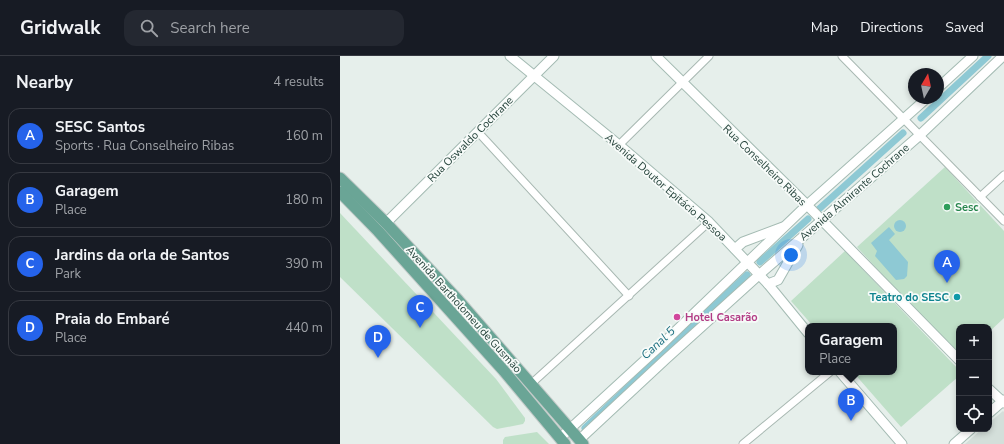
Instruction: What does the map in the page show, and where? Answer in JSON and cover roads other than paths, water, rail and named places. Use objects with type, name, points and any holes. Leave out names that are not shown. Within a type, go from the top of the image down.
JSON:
[{"type":"main road","name":"Avenida Doutor Epitácio Pessoa","points":[[510,56],[619,145],[709,222],[754,268],[805,329]]},
{"type":"main road","name":"Rua Oswaldo Cochrane","points":[[386,222],[554,56]]},
{"type":"main road","name":"Rua Conselheiro Ribas","points":[[656,56],[821,219],[956,357]]},
{"type":"main road","points":[[944,83],[973,56]]},
{"type":"main road","name":"Avenida Almirante Cochrane","points":[[562,441],[570,430],[754,268],[802,238],[821,219],[919,134],[1003,56]]},
{"type":"main road","name":"Avenida Almirante Cochrane","points":[[581,442],[666,359],[754,268],[788,225],[906,120],[921,104]]},
{"type":"main road","name":"Avenida Bartholomeu de Gusmão","points":[[340,178],[386,222],[458,300],[581,442]]},
{"type":"main road","name":"Avenida Bartholomeu de Gusmão","points":[[340,192],[378,231],[504,371],[562,441]]},
{"type":"main road","points":[[735,249],[743,242],[788,225]]},
{"type":"main road","points":[[768,284],[778,280],[802,238]]},
{"type":"main road","points":[[843,375],[902,444]]},
{"type":"main road","points":[[992,392],[1003,402],[992,411]]},
{"type":"main road","points":[[954,444],[968,432]]},
{"type":"street","points":[[619,145],[709,56]]},
{"type":"street","points":[[842,56],[1004,221]]},
{"type":"street","points":[[478,132],[629,296]]},
{"type":"street","points":[[980,197],[1004,175]]},
{"type":"street","points":[[531,384],[709,222]]},
{"type":"street","points":[[743,444],[826,375]]},
{"type":"water","points":[[900,220],[904,222],[906,226],[904,230],[900,232],[896,230],[894,226],[896,222]]},
{"type":"water","points":[[889,227],[895,234],[889,240],[908,262],[907,276],[904,279],[896,280],[875,256],[877,251],[871,243]]},
{"type":"waterway","name":"Canal 5","points":[[921,118],[988,56]]},
{"type":"waterway","name":"Canal 5","points":[[819,209],[903,133]]},
{"type":"waterway","name":"Canal 5","points":[[760,262],[808,219]]},
{"type":"waterway","name":"Canal 5","points":[[585,428],[747,275]]},
{"type":"place","name":"Sesc","points":[[947,207]]},
{"type":"place","name":"SESC Santos","points":[[947,283]]},
{"type":"place","name":"Teatro do SESC","points":[[957,297]]},
{"type":"place","name":"Hotel Casarão","points":[[677,317]]},
{"type":"place","name":"Jardins da orla de Santos","points":[[420,328]]},
{"type":"place","name":"Praia do Embaré","points":[[378,358]]},
{"type":"place","name":"Garagem","points":[[851,421]]}]
